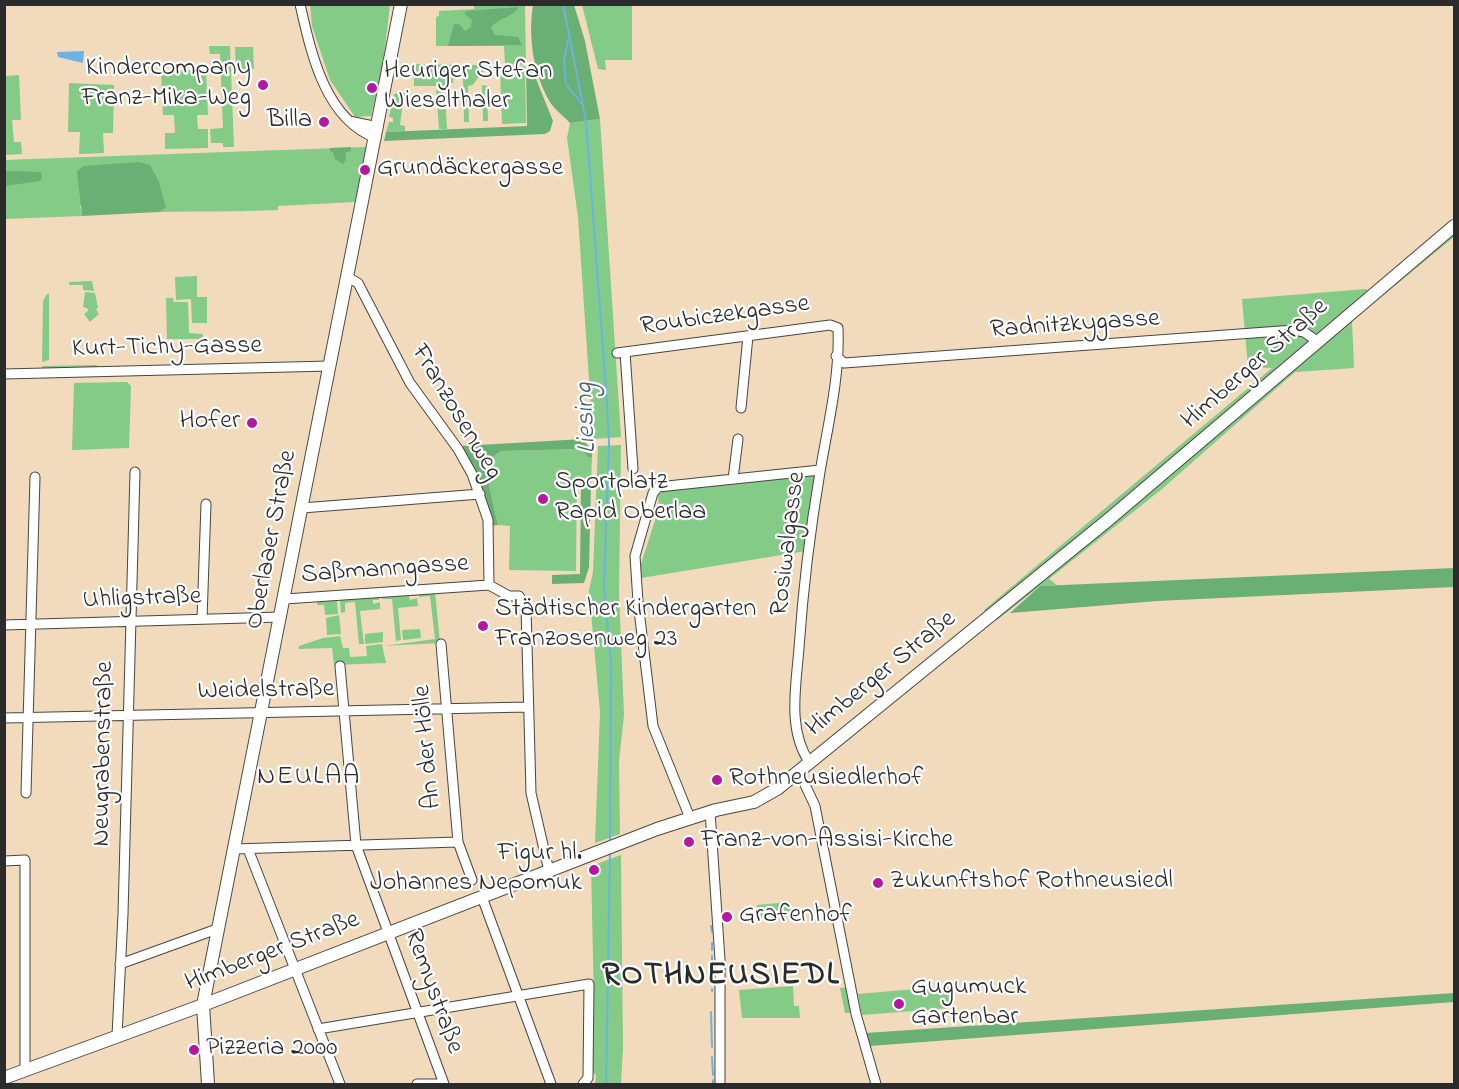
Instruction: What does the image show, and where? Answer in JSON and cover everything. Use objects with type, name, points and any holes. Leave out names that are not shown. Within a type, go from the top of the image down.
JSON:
[{"type":"main road","name":"Oberlaaer Straße","points":[[208,1084],[203,1005],[401,4]]},
{"type":"main road","name":"Himberger Straße","points":[[4,1078],[203,1005],[596,852],[690,818],[711,815],[759,801],[799,772],[1108,520],[1455,226]]},
{"type":"street","points":[[300,4],[317,68],[332,98],[349,121],[377,133]]},
{"type":"street","name":"Franzosenweg","points":[[347,277],[358,283],[410,383],[458,449],[480,494],[488,520],[489,585]]},
{"type":"street","name":"Roubiczekgasse","points":[[633,469],[621,353],[830,325],[838,328]]},
{"type":"street","name":"Rosiwalgasse","points":[[810,763],[798,741],[795,712],[802,600],[820,470],[833,403],[838,328]]},
{"type":"street","name":"Radnitzkygasse","points":[[836,356],[844,363],[1294,330],[1304,332],[1317,341]]},
{"type":"street","points":[[741,408],[748,336]]},
{"type":"street","name":"Kurt-Tichy-Gasse","points":[[4,375],[330,366]]},
{"type":"street","points":[[733,479],[738,439]]},
{"type":"street","points":[[690,818],[653,726],[638,602],[635,556],[648,510],[658,487],[820,470]]},
{"type":"street","name":"Neugrabenstraße","points":[[117,1036],[135,472]]},
{"type":"street","points":[[26,794],[34,477]]},
{"type":"street","points":[[302,508],[480,494]]},
{"type":"street","points":[[202,619],[206,504]]},
{"type":"street","points":[[489,585],[509,596],[519,596],[526,607],[531,793],[549,871]]},
{"type":"street","name":"Saßmanngasse","points":[[285,599],[489,585]]},
{"type":"street","name":"Uhligstraße","points":[[4,625],[281,617]]},
{"type":"street","name":"An der Hölle","points":[[441,644],[458,842],[472,880]]},
{"type":"street","name":"Remystraße","points":[[340,666],[356,845],[444,1084]]},
{"type":"street","name":"Weidelstraße","points":[[4,718],[528,707]]},
{"type":"street","points":[[799,772],[815,806],[856,1014],[876,1084]]},
{"type":"street","points":[[711,815],[720,960],[720,1084]]},
{"type":"street","points":[[234,849],[458,842]]},
{"type":"street","points":[[248,849],[340,1084]]},
{"type":"street","points":[[4,861],[25,860],[25,1070]]},
{"type":"street","points":[[482,897],[551,1084]]},
{"type":"street","points":[[120,964],[217,929]]},
{"type":"street","points":[[318,1029],[589,984],[585,1083]]},
{"type":"street","points":[[417,1084],[438,1084]]},
{"type":"green space","points":[[310,5],[390,5],[383,64],[371,116],[355,117],[330,80],[312,26]]},
{"type":"green space","points":[[474,5],[525,5],[526,65],[505,64],[504,46],[436,46],[436,17],[439,16],[439,11],[474,9]]},
{"type":"green space","points":[[533,5],[574,5],[585,41],[600,119],[570,123],[550,102],[539,79],[533,55],[531,30]]},
{"type":"green space","points":[[582,5],[632,5],[632,60],[605,60],[606,70],[598,69]]},
{"type":"green space","points":[[518,7],[513,14],[497,22],[491,28],[495,35],[518,37],[522,45],[448,46],[454,24],[459,24],[465,31],[471,27],[472,20],[464,13],[467,11]]},
{"type":"green space","points":[[209,46],[230,46],[234,147],[223,147],[223,143],[211,143],[210,129],[223,128],[220,54],[210,54]]},
{"type":"green space","points":[[235,47],[253,47],[254,69],[236,70]]},
{"type":"green space","points":[[414,64],[525,66],[526,123],[502,124],[500,71],[482,72],[473,85],[468,86],[469,122],[464,122],[463,77],[454,77],[453,83],[446,83],[446,86],[414,86]]},
{"type":"green space","points":[[530,64],[553,121],[550,131],[545,134],[384,141],[386,132],[527,126],[526,65]]},
{"type":"green space","points":[[206,70],[208,115],[197,115],[198,129],[208,129],[208,148],[165,149],[165,133],[175,133],[174,115],[163,115],[161,71]]},
{"type":"green space","points":[[19,75],[21,120],[12,120],[14,142],[21,142],[22,154],[5,155],[5,76]]},
{"type":"green space","points":[[69,83],[114,85],[113,133],[103,133],[104,153],[79,154],[80,132],[68,132]]},
{"type":"green space","points":[[482,85],[487,86],[488,121],[483,121]]},
{"type":"green space","points":[[436,90],[445,94],[447,129],[439,129]]},
{"type":"green space","points":[[407,92],[409,96],[404,95],[400,125],[405,126],[405,131],[386,132],[389,122],[393,122],[393,118],[389,117],[394,94]]},
{"type":"green space","points":[[600,119],[621,437],[593,439],[578,217],[567,138],[570,123]]},
{"type":"green space","points":[[351,147],[351,151],[345,153],[346,160],[343,164],[335,159],[333,152],[330,151],[330,148]]},
{"type":"green space","points":[[366,147],[355,202],[278,206],[278,210],[233,211],[159,212],[166,208],[80,206],[82,216],[5,219],[4,160]]},
{"type":"green space","points":[[139,162],[150,165],[159,182],[166,208],[159,212],[82,216],[77,171],[84,166]]},
{"type":"green space","points":[[5,171],[41,172],[42,177],[40,181],[5,186]]},
{"type":"green space","points":[[1454,233],[1454,237],[1352,321],[1354,368],[1295,372],[1162,489],[1049,579],[1057,585],[1040,586],[997,620],[984,610],[1272,368],[1248,367],[1242,299],[1366,289],[1376,299]]},
{"type":"green space","points":[[197,276],[197,297],[207,297],[207,323],[192,323],[191,299],[176,300],[175,277]]},
{"type":"green space","points":[[92,281],[94,291],[83,290],[83,285],[69,285],[69,282]]},
{"type":"green space","points":[[85,292],[95,293],[98,308],[96,309],[99,314],[90,322],[84,314],[89,310],[83,308]]},
{"type":"green space","points":[[49,294],[49,360],[42,362],[43,301]]},
{"type":"green space","points":[[166,298],[173,298],[174,302],[188,302],[189,333],[203,334],[203,339],[167,339]]},
{"type":"green space","points":[[97,365],[98,369],[42,371],[42,366]]},
{"type":"green space","points":[[127,382],[131,386],[129,448],[72,450],[74,383]]},
{"type":"green space","points":[[583,439],[592,451],[592,457],[588,457],[581,449],[501,451],[484,463],[498,525],[491,526],[461,446]]},
{"type":"green space","points":[[621,445],[619,593],[624,715],[619,761],[620,834],[595,843],[600,712],[589,590],[593,572],[598,446]]},
{"type":"green space","name":"Sportplatz Rapid Oberlaa","points":[[581,449],[588,457],[592,457],[591,484],[581,484],[577,475],[576,571],[509,570],[510,526],[498,525],[484,463],[501,451]]},
{"type":"green space","points":[[816,473],[812,550],[641,578],[639,570],[659,508],[658,495],[662,491]]},
{"type":"green space","points":[[581,484],[591,484],[589,567],[584,583],[552,584],[552,575],[580,574]]},
{"type":"green space","points":[[1454,568],[1454,587],[1157,601],[1010,613],[1040,586]]},
{"type":"green space","points":[[435,591],[440,643],[384,646],[435,639],[430,596],[419,597],[419,592]]},
{"type":"green space","points":[[416,593],[417,596],[409,596],[410,600],[417,598],[418,606],[398,608],[401,640],[396,641],[392,599],[382,599],[382,596]]},
{"type":"green space","points":[[379,596],[379,600],[373,600],[373,604],[380,602],[380,609],[360,611],[364,644],[359,644],[355,602],[345,603],[345,612],[341,613],[340,600]]},
{"type":"green space","points":[[337,600],[338,614],[325,615],[324,605],[317,605],[317,601]]},
{"type":"green space","points":[[339,615],[341,634],[327,635],[326,618]]},
{"type":"green space","points":[[420,629],[421,638],[403,640],[402,630]]},
{"type":"green space","points":[[383,632],[383,642],[365,644],[365,634]]},
{"type":"green space","points":[[340,636],[343,648],[349,648],[350,657],[367,656],[366,646],[382,644],[386,663],[334,665],[332,648],[299,649],[299,646],[323,638]]},
{"type":"green space","points":[[621,855],[623,1048],[621,1084],[595,1084],[596,1075],[591,1071],[594,1003],[591,866]]},
{"type":"green space","points":[[790,902],[792,916],[758,919],[757,905]]},
{"type":"green space","points":[[793,986],[794,1006],[799,1006],[800,1018],[742,1018],[739,990]]},
{"type":"green space","points":[[949,986],[951,1008],[862,1015],[858,994]]},
{"type":"green space","points":[[847,987],[851,1013],[845,1013],[840,988]]},
{"type":"green space","points":[[1454,993],[1454,1002],[870,1046],[866,1033]]},
{"type":"water","points":[[84,51],[83,63],[58,57],[57,52]]},
{"type":"waterway","name":"Liesing","points":[[563,4],[586,121],[606,389],[609,443],[604,587],[611,661],[610,842]]},
{"type":"waterway","points":[[568,40],[564,61],[566,84],[581,103]]},
{"type":"waterway","name":"Liesing","points":[[606,1084],[610,853]]},
{"type":"waterway","points":[[711,926],[712,932]]},
{"type":"waterway","points":[[712,943],[712,950]]},
{"type":"waterway","points":[[712,956],[712,978]]},
{"type":"waterway","points":[[711,1012],[712,1047]]},
{"type":"waterway","points":[[712,1057],[713,1075]]},
{"type":"place","name":"Kindercompany Franz-Mika-Weg","points":[[263,85]]},
{"type":"place","name":"Heuriger Stefan Wieselthaler","points":[[372,88]]},
{"type":"place","name":"Billa","points":[[324,122]]},
{"type":"place","name":"Grundäckergasse","points":[[365,170]]},
{"type":"place","name":"Hofer","points":[[252,423]]},
{"type":"place","name":"Sportplatz Rapid Oberlaa","points":[[543,499]]},
{"type":"place","name":"Städtischer Kindergarten Franzosenweg 23","points":[[483,626]]},
{"type":"place","name":"Rothneusiedlerhof","points":[[717,780]]},
{"type":"place","name":"Franz-von-Assisi-Kirche","points":[[689,842]]},
{"type":"place","name":"Figur hl. Johannes Nepomuk","points":[[594,870]]},
{"type":"place","name":"Zukunftshof Rothneusiedl","points":[[878,883]]},
{"type":"place","name":"Grafenhof","points":[[727,917]]},
{"type":"place","name":"Gugumuck Gartenbar","points":[[899,1004]]},
{"type":"place","name":"Pizzeria 2000","points":[[194,1050]]},
{"type":"district","name":"NEULAA","points":[[309,779]]},
{"type":"district","name":"ROTHNEUSIEDL","points":[[721,978]]}]
